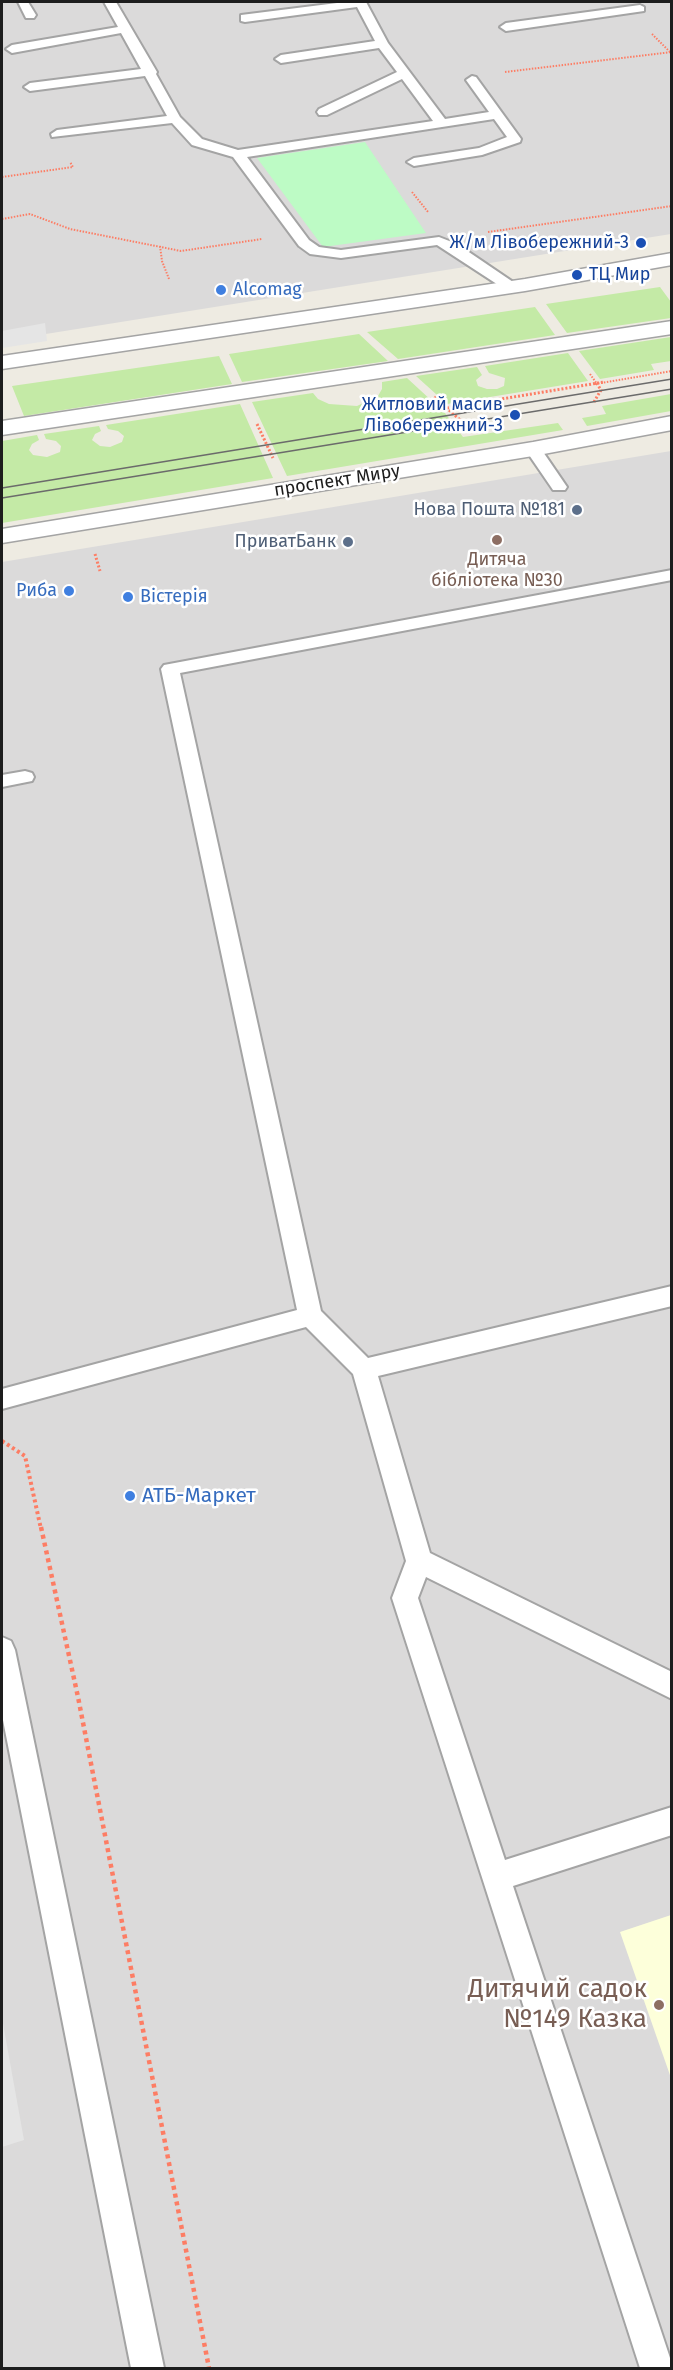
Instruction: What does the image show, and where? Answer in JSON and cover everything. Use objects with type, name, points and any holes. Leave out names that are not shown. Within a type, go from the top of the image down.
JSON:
[{"type":"street","points":[[2,363],[511,287],[672,259]]},
{"type":"street","points":[[2,428],[672,327]]},
{"type":"street","name":"проспект Миру","points":[[2,536],[533,449],[672,423]]},
{"type":"lane","points":[[23,2],[30,15]]},
{"type":"lane","points":[[110,2],[176,119],[197,142],[238,154],[497,115]]},
{"type":"lane","points":[[245,18],[361,2],[382,44],[441,123]]},
{"type":"lane","points":[[596,2],[607,14]]},
{"type":"lane","points":[[506,27],[640,9]]},
{"type":"lane","points":[[12,49],[124,29]]},
{"type":"lane","points":[[281,58],[382,44]]},
{"type":"lane","points":[[30,87],[151,72]]},
{"type":"lane","points":[[322,112],[404,74]]},
{"type":"lane","points":[[414,162],[482,151],[515,139],[472,80]]},
{"type":"lane","points":[[57,134],[176,119]]},
{"type":"lane","points":[[238,154],[304,243],[315,250],[341,254],[439,241],[452,247],[511,287]]},
{"type":"lane","points":[[533,449],[559,487]]},
{"type":"lane","points":[[656,2368],[405,1598],[419,1561],[364,1369],[310,1316],[170,669],[672,575]]},
{"type":"lane","points":[[2,781],[25,777]]},
{"type":"lane","points":[[364,1369],[672,1296]]},
{"type":"lane","points":[[2,1399],[310,1316]]},
{"type":"lane","points":[[419,1561],[672,1686]]},
{"type":"lane","points":[[2,1650],[148,2368]]},
{"type":"lane","points":[[495,1877],[672,1821]]},
{"type":"path","points":[[472,80],[494,74],[671,53]]},
{"type":"path","points":[[2,177],[73,167],[57,134]]},
{"type":"path","points":[[410,190],[429,213]]},
{"type":"path","points":[[478,234],[672,206]]},
{"type":"path","points":[[2,219],[30,214],[70,229],[181,251],[270,238]]},
{"type":"path","points":[[160,246],[162,261],[169,279]]},
{"type":"path","points":[[447,408],[672,371]]},
{"type":"path","points":[[2,1441],[25,1456],[81,1709],[209,2368]]},
{"type":"shaded area","points":[[2,2],[671,2],[671,234],[2,341]]},
{"type":"shaded area","points":[[45,323],[47,341],[2,348],[2,331]]},
{"type":"shaded area","points":[[671,451],[671,2368],[2,2368],[2,562]]},
{"type":"shaded area","name":"Дитячий садок №149 Казка","points":[[672,1915],[671,2078],[620,1932]]},
{"type":"shaded area","points":[[2,2018],[24,2140],[2,2147]]},
{"type":"green space","points":[[365,142],[426,233],[323,247],[257,158]]},
{"type":"green space","points":[[660,287],[671,302],[671,318],[567,333],[546,304]]},
{"type":"green space","points":[[535,307],[555,335],[398,359],[367,332]]},
{"type":"green space","points":[[359,334],[388,361],[242,382],[229,354]]},
{"type":"green space","points":[[671,337],[671,361],[651,364],[654,370],[600,379],[579,351]]},
{"type":"green space","points":[[568,353],[588,381],[447,404],[416,376],[477,367],[482,375],[476,380],[478,386],[497,389],[504,386],[505,378],[489,373],[485,366]]},
{"type":"green space","points":[[219,356],[232,384],[24,416],[12,386]]},
{"type":"green space","points":[[407,378],[445,413],[463,437],[558,423],[563,430],[287,476],[252,402],[313,393],[318,399],[329,404],[357,406],[378,396],[382,389],[382,382]]},
{"type":"green space","points":[[671,394],[671,411],[587,426],[582,418],[606,414],[602,406]]},
{"type":"green space","points":[[240,404],[273,478],[2,523],[2,441],[37,435],[39,440],[32,444],[29,450],[33,455],[47,457],[60,452],[61,446],[56,441],[46,439],[44,434],[99,426],[101,431],[95,434],[92,440],[100,446],[110,447],[122,442],[124,436],[118,431],[108,429],[106,425]]},
{"type":"tram line","points":[[2,488],[672,379]]},
{"type":"tram line","points":[[2,498],[672,389]]},
{"type":"place","name":"Ж/м Лівобережний-3","points":[[641,243]]},
{"type":"place","name":"ТЦ Мир","points":[[577,275]]},
{"type":"place","name":"Alcomag","points":[[221,290]]},
{"type":"place","name":"Житловий масив Лівобережний-3","points":[[515,415]]},
{"type":"place","name":"Нова Пошта №181","points":[[577,510]]},
{"type":"place","name":"Дитяча бібліотека №30","points":[[497,540]]},
{"type":"place","name":"ПриватБанк","points":[[348,542]]},
{"type":"place","name":"Риба","points":[[69,591]]},
{"type":"place","name":"Вістерія","points":[[128,597]]},
{"type":"place","name":"АТБ-Маркет","points":[[130,1496]]},
{"type":"place","name":"Дитячий садок №149 Казка","points":[[659,2005]]}]
